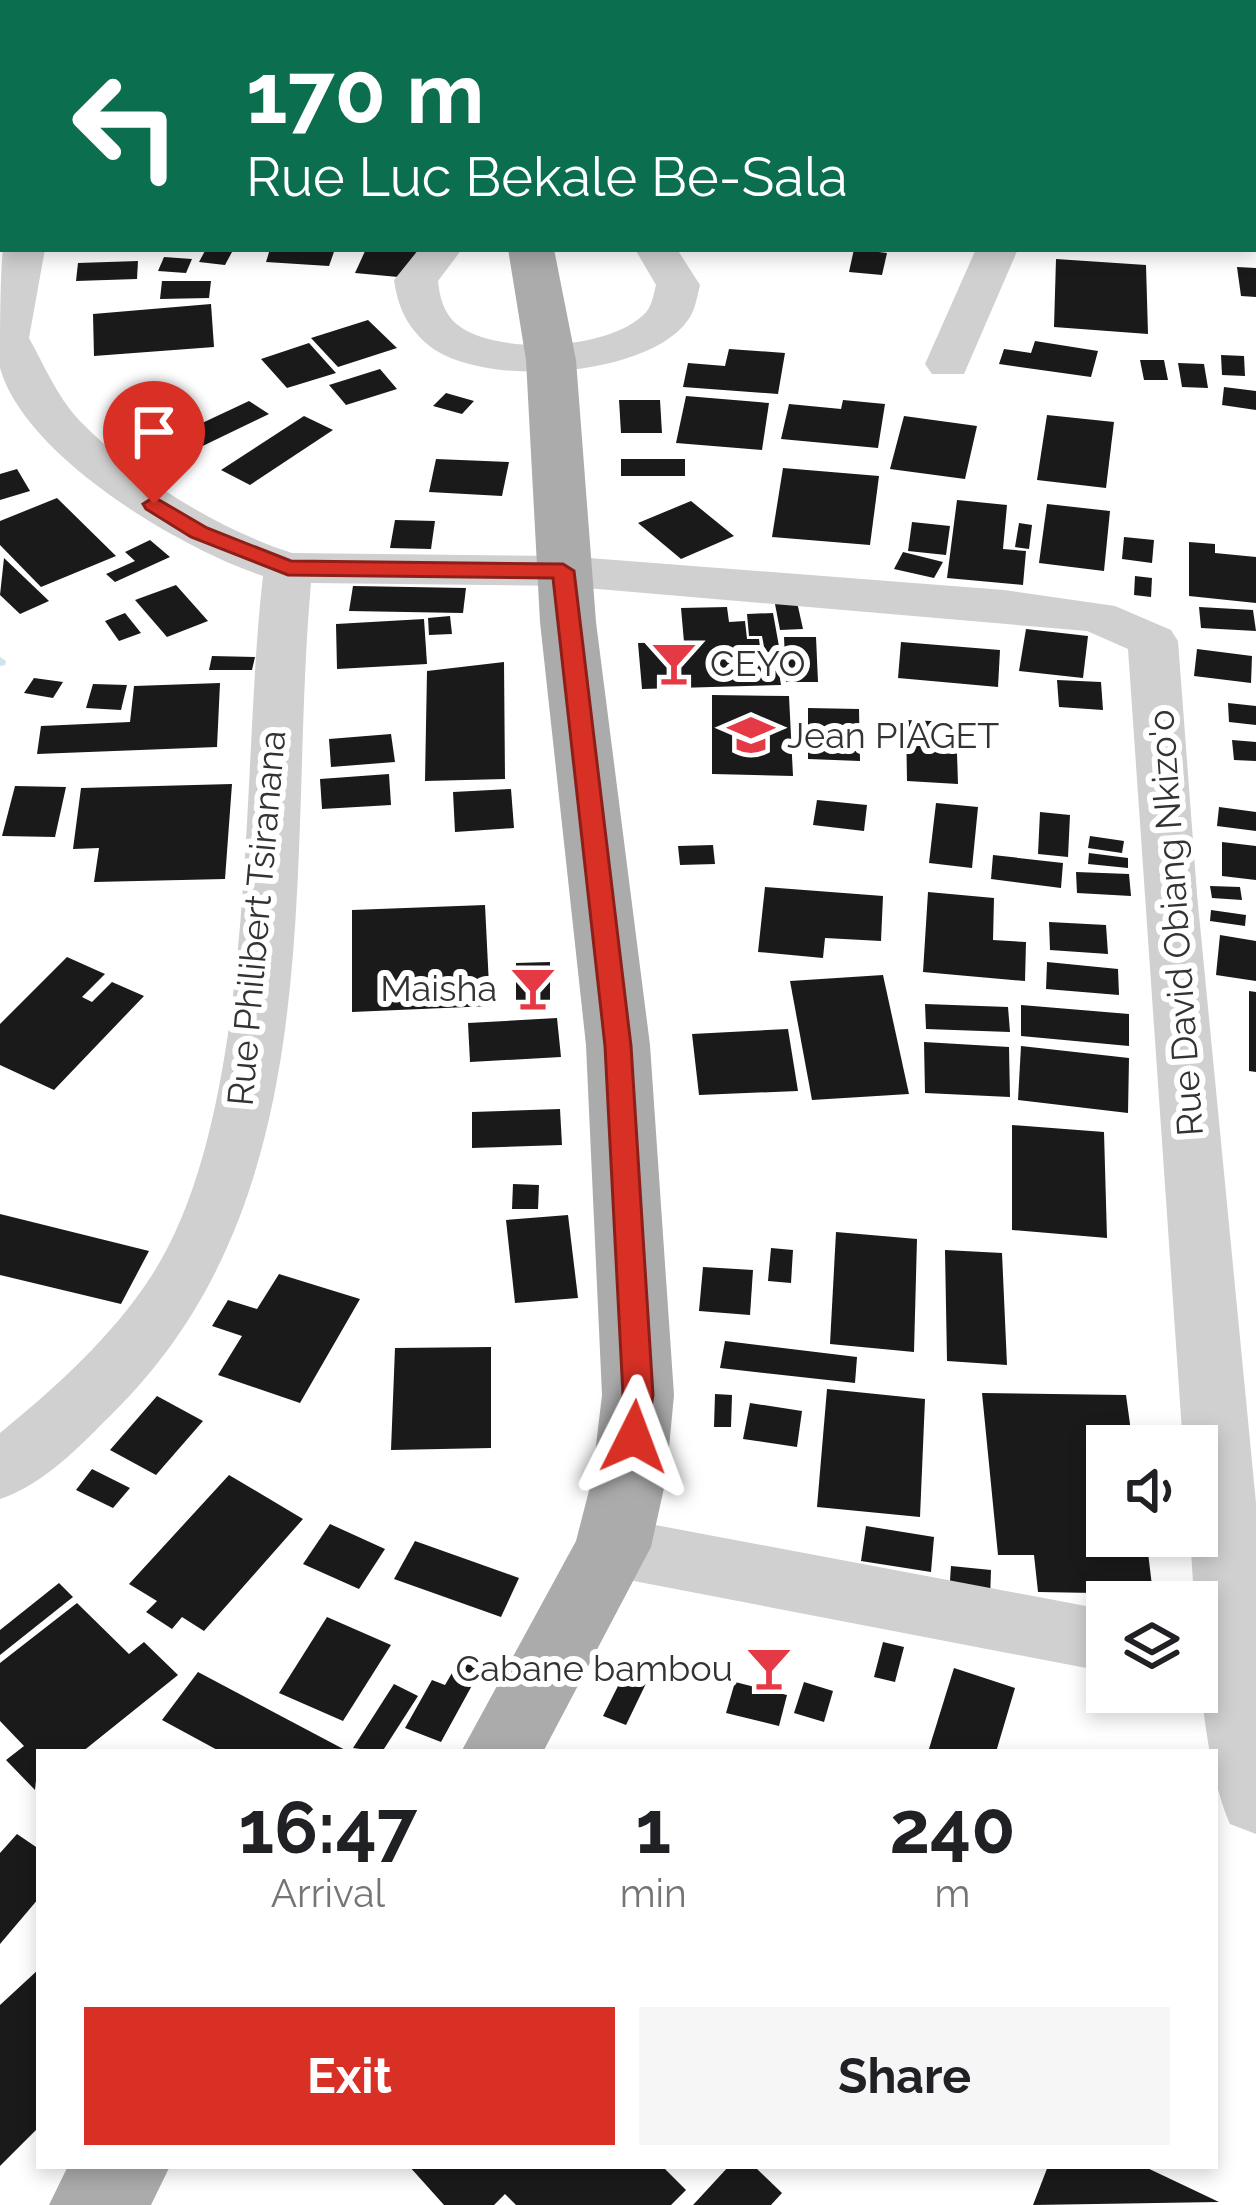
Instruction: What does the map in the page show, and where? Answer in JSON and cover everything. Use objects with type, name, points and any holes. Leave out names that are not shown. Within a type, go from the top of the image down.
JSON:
[{"type":"main road","points":[[503,1749],[614,1546],[629,1479],[638,1395],[618,1046],[563,571],[551,360],[532,252]]},
{"type":"main road","points":[[94,2205],[123,2169]]},
{"type":"street","points":[[23,252],[3,338],[40,400],[102,464],[199,532],[288,568],[563,571]]},
{"type":"street","points":[[439,252],[416,280],[421,310],[448,337],[494,355],[551,360],[599,355],[640,339],[668,318],[680,292],[674,266],[659,252]]},
{"type":"street","points":[[948,364],[996,252]]},
{"type":"street","name":"Rue Philibert Tsiranana","points":[[0,1471],[121,1364],[178,1287],[217,1208],[243,1109],[254,1015],[265,906],[275,672],[288,568]]},
{"type":"street","name":"Rue David Obiang Nkizo'o","points":[[563,571],[1004,605],[1097,617],[1153,641],[1211,1581]]},
{"type":"street","points":[[614,1546],[1086,1637]]},
{"type":"street","name":"Rue David Obiang Nkizo'o","points":[[1218,1668],[1256,1800]]},
{"type":"building","points":[[204,252],[232,252],[225,265],[199,262]]},
{"type":"building","points":[[269,252],[334,252],[329,266],[266,262]]},
{"type":"building","points":[[365,252],[420,252],[409,278],[355,273]]},
{"type":"building","points":[[853,252],[887,253],[882,275],[849,272]]},
{"type":"building","points":[[164,257],[192,259],[186,273],[158,271]]},
{"type":"building","points":[[1056,259],[1146,265],[1148,334],[1054,327]]},
{"type":"building","points":[[138,261],[137,279],[76,281],[78,263]]},
{"type":"building","points":[[1237,267],[1256,268],[1256,297],[1241,296]]},
{"type":"building","points":[[162,281],[211,281],[209,298],[160,299]]},
{"type":"building","points":[[211,304],[214,347],[94,356],[93,314]]},
{"type":"building","points":[[368,320],[397,348],[338,367],[311,338]]},
{"type":"building","points":[[1035,341],[1098,351],[1091,377],[999,364],[1004,349],[1031,353]]},
{"type":"building","points":[[309,343],[336,373],[287,388],[261,359]]},
{"type":"building","points":[[729,349],[785,353],[778,394],[683,387],[688,363],[725,366]]},
{"type":"building","points":[[1221,355],[1244,356],[1245,376],[1222,375]]},
{"type":"building","points":[[1140,360],[1164,360],[1168,380],[1144,380]]},
{"type":"building","points":[[1178,363],[1204,364],[1208,388],[1182,387]]},
{"type":"building","points":[[380,369],[397,389],[346,405],[329,385]]},
{"type":"building","points":[[1224,387],[1256,391],[1256,410],[1222,405]]},
{"type":"building","points":[[446,393],[474,401],[462,414],[433,406]]},
{"type":"building","points":[[686,396],[769,403],[762,450],[676,443]]},
{"type":"building","points":[[619,400],[660,400],[662,433],[621,433]]},
{"type":"building","points":[[843,400],[885,404],[878,448],[781,439],[789,404],[841,409]]},
{"type":"building","points":[[249,401],[269,414],[186,454],[166,440]]},
{"type":"building","points":[[1047,415],[1114,422],[1106,488],[1037,480]]},
{"type":"building","points":[[304,416],[333,430],[250,485],[221,470]]},
{"type":"building","points":[[904,416],[977,426],[965,479],[890,469]]},
{"type":"building","points":[[436,459],[509,462],[502,496],[429,492]]},
{"type":"building","points":[[621,459],[685,459],[685,476],[621,476]]},
{"type":"building","points":[[783,468],[879,476],[870,545],[772,537]]},
{"type":"building","points":[[17,469],[30,491],[0,500],[0,474]]},
{"type":"building","points":[[57,498],[116,556],[41,587],[0,545],[0,521]]},
{"type":"building","points":[[957,500],[1007,505],[1003,549],[1026,551],[1023,585],[947,578]]},
{"type":"building","points":[[691,501],[734,536],[681,559],[638,523]]},
{"type":"building","points":[[1047,504],[1110,511],[1104,571],[1039,563]]},
{"type":"building","points":[[395,520],[435,521],[431,549],[390,548]]},
{"type":"building","points":[[912,522],[950,526],[946,555],[908,551]]},
{"type":"building","points":[[1019,523],[1032,525],[1029,549],[1015,547]]},
{"type":"building","points":[[1124,537],[1154,540],[1152,563],[1122,559]]},
{"type":"building","points":[[150,540],[170,557],[115,582],[106,574],[135,561],[125,552]]},
{"type":"building","points":[[1189,542],[1215,544],[1215,553],[1256,557],[1256,603],[1189,596]]},
{"type":"building","points":[[903,552],[943,562],[934,578],[894,569]]},
{"type":"building","points":[[4,558],[49,601],[20,614],[0,595]]},
{"type":"building","points":[[1135,576],[1152,578],[1151,597],[1134,595]]},
{"type":"building","points":[[176,585],[208,621],[167,637],[135,600]]},
{"type":"building","points":[[353,586],[466,588],[463,613],[349,611]]},
{"type":"building","points":[[797,602],[803,629],[780,630],[775,604]]},
{"type":"building","points":[[727,607],[729,622],[745,621],[747,639],[759,639],[761,655],[776,654],[781,685],[642,689],[638,643],[684,642],[681,608]]},
{"type":"building","points":[[1199,607],[1253,610],[1256,631],[1201,628]]},
{"type":"building","points":[[125,613],[141,633],[119,641],[105,621]]},
{"type":"building","points":[[773,613],[780,652],[765,652],[762,636],[749,636],[747,614]]},
{"type":"building","points":[[450,616],[452,634],[429,635],[428,618]]},
{"type":"building","points":[[424,619],[427,664],[337,669],[336,624]]},
{"type":"building","points":[[1026,629],[1088,636],[1083,678],[1019,671]]},
{"type":"building","points":[[784,637],[816,637],[818,682],[786,682]]},
{"type":"building","points":[[901,642],[1000,650],[998,687],[898,678]]},
{"type":"building","points":[[1197,649],[1252,656],[1251,683],[1194,676]]},
{"type":"building","points":[[212,656],[255,657],[252,670],[209,670]]},
{"type":"building","points":[[504,662],[505,779],[425,781],[427,671]]},
{"type":"building","points":[[34,678],[63,682],[53,698],[24,693]]},
{"type":"building","points":[[1057,680],[1101,682],[1103,710],[1059,707]]},
{"type":"building","points":[[220,683],[217,747],[37,754],[41,726],[130,722],[134,686]]},
{"type":"building","points":[[93,684],[127,685],[121,710],[86,708]]},
{"type":"building","name":"Jean PIAGET","points":[[712,695],[789,696],[793,776],[712,774]]},
{"type":"building","points":[[1228,703],[1256,706],[1256,725],[1229,722]]},
{"type":"building","points":[[808,708],[859,709],[860,761],[808,759]]},
{"type":"building","points":[[906,720],[956,722],[958,784],[907,781]]},
{"type":"building","points":[[391,734],[395,762],[331,767],[329,739]]},
{"type":"building","points":[[1232,740],[1256,742],[1256,761],[1234,760]]},
{"type":"building","points":[[389,774],[391,805],[322,809],[320,779]]},
{"type":"building","points":[[232,784],[225,879],[94,882],[99,848],[73,849],[81,788]]},
{"type":"building","points":[[15,786],[66,787],[55,837],[2,836]]},
{"type":"building","points":[[511,789],[514,828],[455,832],[453,792]]},
{"type":"building","points":[[817,800],[867,805],[864,831],[813,825]]},
{"type":"building","points":[[936,803],[978,807],[972,868],[929,863]]},
{"type":"building","points":[[1219,807],[1256,812],[1256,831],[1217,826]]},
{"type":"building","points":[[1040,812],[1070,815],[1068,857],[1038,854]]},
{"type":"building","points":[[1090,836],[1124,841],[1122,853],[1088,848]]},
{"type":"building","points":[[1222,842],[1256,846],[1256,880],[1222,876]]},
{"type":"building","points":[[713,845],[715,864],[680,865],[678,846]]},
{"type":"building","points":[[1089,853],[1128,858],[1128,868],[1088,864]]},
{"type":"building","points":[[993,855],[1063,863],[1061,888],[991,879]]},
{"type":"building","points":[[1076,872],[1129,874],[1131,896],[1077,893]]},
{"type":"building","points":[[1210,886],[1240,887],[1242,900],[1212,898]]},
{"type":"building","points":[[765,887],[883,896],[881,941],[825,938],[823,958],[758,952]]},
{"type":"building","points":[[928,892],[994,898],[993,940],[1026,942],[1025,981],[923,972]]},
{"type":"building","points":[[485,905],[490,1006],[352,1012],[352,910]]},
{"type":"building","points":[[1211,910],[1246,915],[1245,926],[1210,921]]},
{"type":"building","points":[[1049,922],[1106,925],[1108,954],[1050,950]]},
{"type":"building","points":[[1220,935],[1256,941],[1256,981],[1216,975]]},
{"type":"building","points":[[67,957],[105,974],[82,997],[92,1002],[112,982],[144,996],[54,1090],[0,1065],[0,1024]]},
{"type":"building","name":"Maisha","points":[[550,962],[550,1014],[516,1014],[516,963]]},
{"type":"building","points":[[1047,962],[1118,969],[1119,995],[1046,989]]},
{"type":"building","points":[[883,975],[909,1094],[812,1100],[790,981]]},
{"type":"building","points":[[1249,991],[1256,992],[1256,1072],[1249,1071]]},
{"type":"building","points":[[925,1004],[1008,1007],[1010,1032],[926,1029]]},
{"type":"building","points":[[1021,1005],[1129,1014],[1129,1046],[1021,1036]]},
{"type":"building","points":[[557,1018],[561,1057],[470,1062],[468,1023]]},
{"type":"building","points":[[788,1029],[798,1091],[699,1095],[692,1034]]},
{"type":"building","points":[[924,1042],[1009,1047],[1010,1097],[925,1093]]},
{"type":"building","points":[[1021,1046],[1129,1058],[1128,1113],[1018,1100]]},
{"type":"building","points":[[560,1109],[562,1145],[472,1148],[472,1112]]},
{"type":"building","points":[[1012,1125],[1104,1132],[1107,1238],[1012,1230]]},
{"type":"building","points":[[513,1184],[539,1185],[538,1209],[512,1209]]},
{"type":"building","points":[[0,1214],[149,1251],[121,1304],[0,1275]]},
{"type":"building","points":[[568,1215],[578,1298],[515,1303],[506,1220]]},
{"type":"building","points":[[836,1232],[917,1239],[914,1352],[830,1344]]},
{"type":"building","points":[[771,1248],[793,1250],[791,1283],[768,1281]]},
{"type":"building","points":[[945,1250],[1002,1253],[1007,1365],[947,1361]]},
{"type":"building","points":[[703,1267],[753,1270],[750,1315],[699,1311]]},
{"type":"building","points":[[279,1274],[360,1299],[300,1403],[218,1375],[242,1336],[212,1326],[228,1300],[257,1309]]},
{"type":"building","points":[[725,1341],[857,1357],[855,1383],[720,1368]]},
{"type":"building","points":[[491,1347],[491,1448],[391,1450],[395,1348]]},
{"type":"building","points":[[827,1389],[925,1399],[920,1517],[817,1507]]},
{"type":"building","points":[[982,1393],[1126,1395],[1130,1425],[1086,1425],[1086,1557],[1149,1557],[1151,1581],[1086,1581],[1086,1593],[1038,1592],[1034,1555],[998,1555]]},
{"type":"building","points":[[715,1394],[732,1395],[731,1427],[714,1427]]},
{"type":"building","points":[[157,1396],[203,1421],[156,1475],[110,1450]]},
{"type":"building","points":[[750,1403],[802,1411],[797,1447],[743,1439]]},
{"type":"building","points":[[92,1469],[130,1488],[113,1508],[76,1490]]},
{"type":"building","points":[[229,1475],[303,1519],[204,1631],[182,1617],[172,1629],[146,1612],[157,1601],[129,1584]]},
{"type":"building","points":[[330,1524],[385,1549],[359,1589],[303,1564]]},
{"type":"building","points":[[866,1526],[934,1537],[931,1572],[861,1561]]},
{"type":"building","points":[[415,1541],[519,1578],[501,1617],[394,1579]]},
{"type":"building","points":[[951,1566],[991,1570],[990,1599],[949,1595]]},
{"type":"building","points":[[59,1583],[73,1597],[0,1655],[0,1630]]},
{"type":"building","points":[[77,1603],[129,1654],[144,1642],[178,1675],[86,1749],[36,1749],[35,1790],[6,1760],[24,1746],[0,1721],[0,1663]]},
{"type":"building","points":[[327,1617],[391,1645],[343,1721],[279,1693]]},
{"type":"building","points":[[883,1642],[904,1647],[895,1682],[874,1677]]},
{"type":"building","points":[[459,1661],[481,1669],[441,1742],[405,1728],[432,1680],[445,1685]]},
{"type":"building","points":[[630,1662],[652,1671],[626,1725],[603,1716]]},
{"type":"building","points":[[954,1668],[1015,1688],[997,1749],[929,1749]]},
{"type":"building","points":[[198,1672],[343,1749],[215,1749],[162,1720]]},
{"type":"building","points":[[735,1682],[787,1695],[779,1726],[726,1713]]},
{"type":"building","points":[[804,1682],[833,1691],[824,1722],[794,1713]]},
{"type":"building","points":[[394,1684],[418,1696],[384,1749],[353,1748]]},
{"type":"building","points":[[17,1834],[36,1847],[36,1902],[0,1944],[0,1853]]},
{"type":"building","points":[[36,1972],[36,2130],[0,2166],[0,2005]]},
{"type":"building","points":[[412,2169],[665,2169],[686,2190],[671,2205],[516,2205],[505,2194],[494,2205],[444,2205]]},
{"type":"building","points":[[726,2169],[757,2169],[782,2193],[771,2205],[693,2205]]},
{"type":"building","points":[[1047,2169],[1149,2169],[1219,2202],[1033,2205]]},
{"type":"place","name":"CEYO","points":[[674,663]]},
{"type":"place","name":"Jean PIAGET","points":[[751,735]]},
{"type":"place","name":"Maisha","points":[[533,988]]},
{"type":"place","name":"Cabane bambou","points":[[769,1668]]},
{"type":"route","points":[[154,504],[242,553],[288,568],[563,571],[618,1046],[638,1395],[634,1437]]}]
